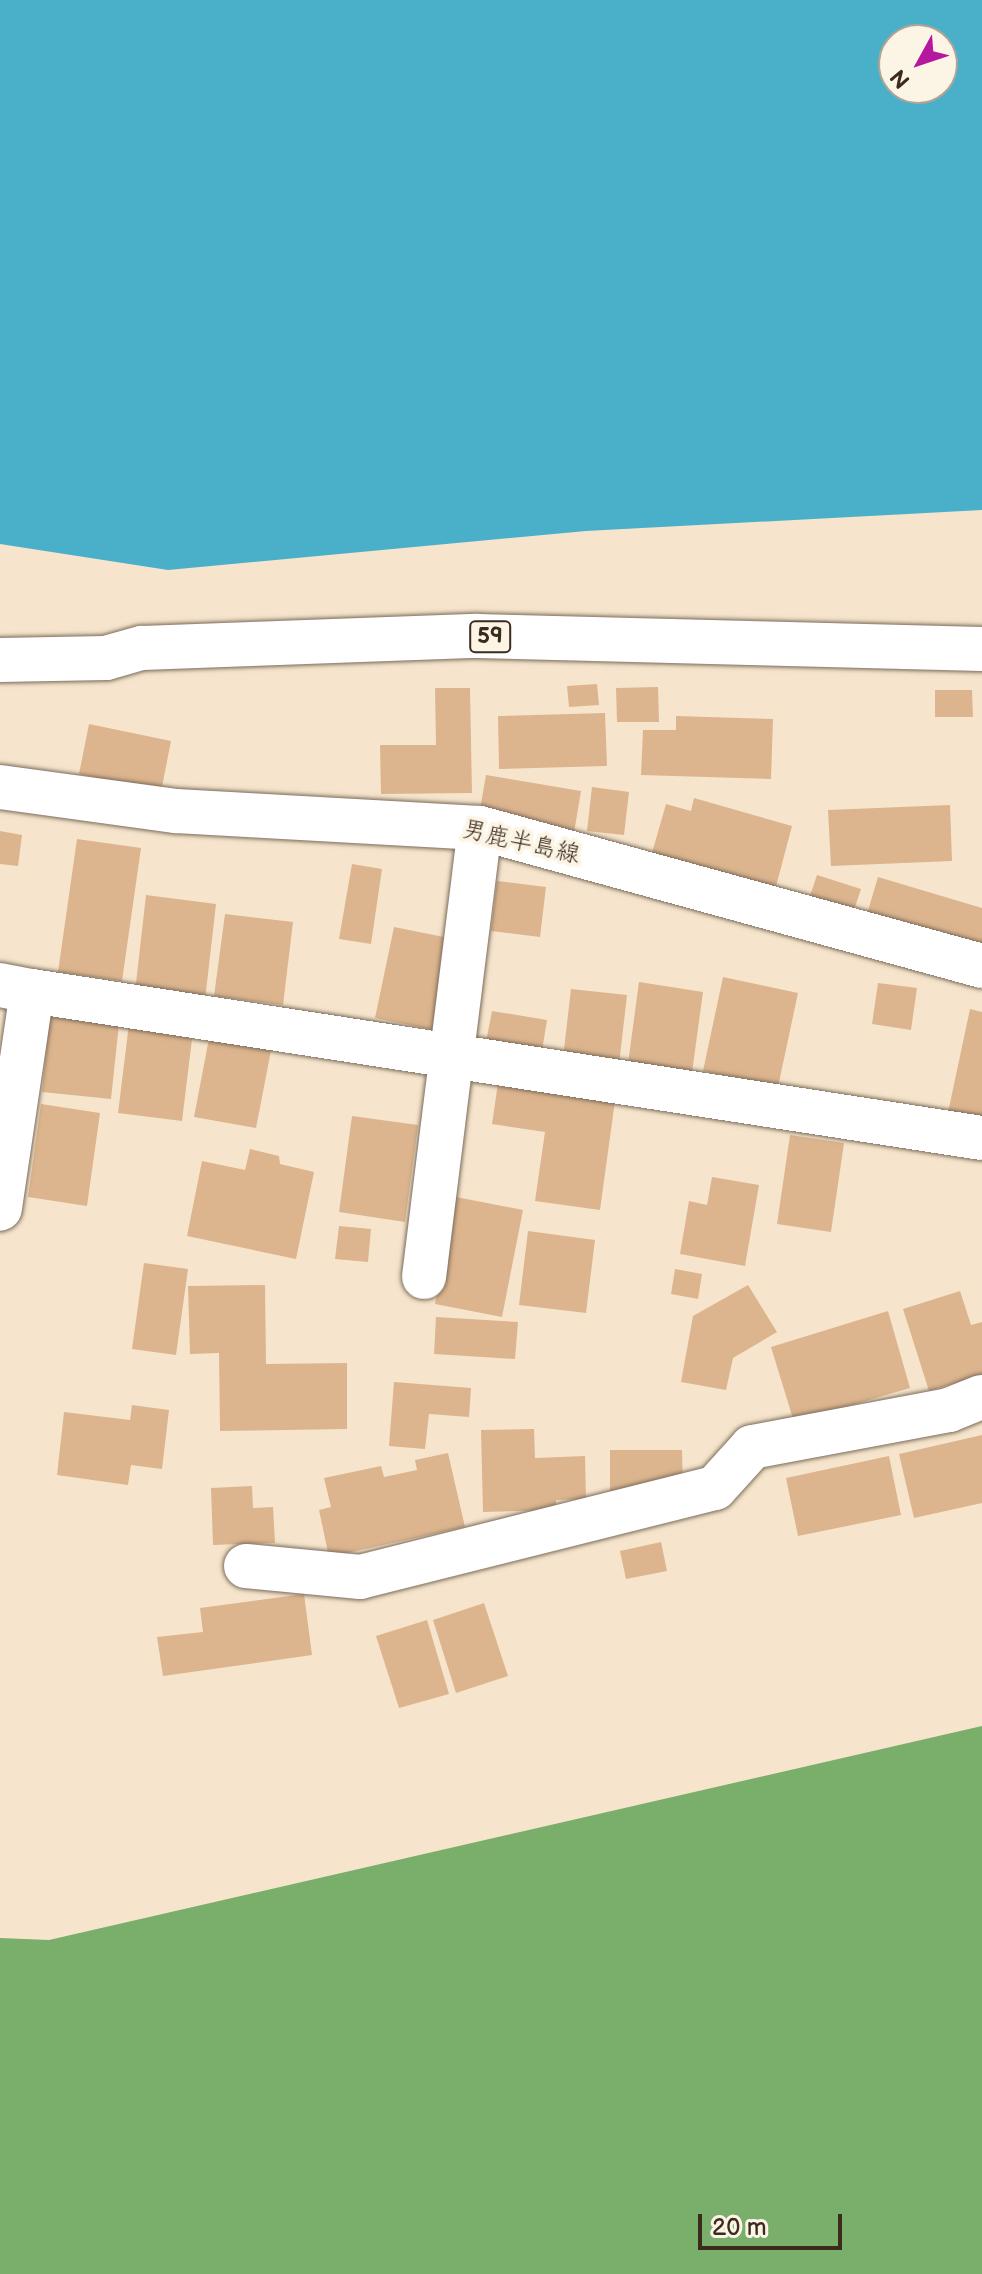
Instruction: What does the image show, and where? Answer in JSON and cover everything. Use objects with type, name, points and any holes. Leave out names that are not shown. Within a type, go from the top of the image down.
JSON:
[{"type":"street","name":"59","points":[[0,660],[106,658],[142,648],[477,636],[982,649]]},
{"type":"street","name":"男鹿半島線","points":[[0,787],[176,811],[480,828],[982,966]]},
{"type":"street","points":[[424,1277],[480,828]]},
{"type":"street","points":[[0,1209],[16,988],[982,1138]]},
{"type":"street","points":[[246,1566],[360,1577],[715,1488],[752,1447],[949,1410],[982,1397]]},
{"type":"green space","points":[[982,1726],[982,2274],[0,2274],[0,1938],[49,1940]]},
{"type":"water","points":[[0,0],[982,0],[982,510],[586,531],[168,570],[0,544]]},
{"type":"building","points":[[597,684],[599,705],[569,707],[567,686]]},
{"type":"building","points":[[658,687],[659,722],[617,722],[616,688]]},
{"type":"building","points":[[435,688],[470,688],[472,793],[381,794],[380,745],[436,745]]},
{"type":"building","points":[[935,690],[972,690],[973,717],[935,717]]},
{"type":"building","points":[[605,713],[607,766],[499,769],[498,716]]},
{"type":"building","points":[[676,716],[773,719],[771,779],[641,775],[643,730],[676,730]]},
{"type":"building","points":[[89,724],[171,741],[161,792],[79,774]]},
{"type":"building","points":[[486,775],[581,791],[573,839],[478,821]]},
{"type":"building","points":[[592,787],[629,792],[624,835],[587,831]]},
{"type":"building","points":[[694,798],[792,826],[774,894],[650,860],[666,804],[691,811]]},
{"type":"building","points":[[950,805],[952,861],[831,866],[828,810]]},
{"type":"building","points":[[0,831],[22,835],[18,866],[0,864]]},
{"type":"building","points":[[77,839],[141,848],[122,981],[58,972]]},
{"type":"building","points":[[352,864],[382,869],[371,944],[339,939]]},
{"type":"building","points":[[817,875],[861,889],[851,919],[807,905]]},
{"type":"building","points":[[878,877],[982,908],[982,944],[865,921]]},
{"type":"building","points":[[497,881],[546,887],[540,937],[491,931]]},
{"type":"building","points":[[146,895],[216,904],[205,1000],[135,992]]},
{"type":"building","points":[[225,914],[293,922],[283,1005],[214,996]]},
{"type":"building","points":[[394,927],[454,939],[435,1030],[375,1018]]},
{"type":"building","points":[[723,977],[798,993],[778,1087],[703,1071]]},
{"type":"building","points":[[639,982],[703,992],[691,1080],[627,1071]]},
{"type":"building","points":[[878,983],[917,988],[911,1030],[872,1024]]},
{"type":"building","points":[[571,989],[627,995],[619,1065],[563,1058]]},
{"type":"building","points":[[970,1009],[982,1012],[982,1130],[946,1122]]},
{"type":"building","points":[[492,1011],[547,1020],[541,1057],[485,1047]]},
{"type":"building","points":[[50,1016],[119,1024],[111,1099],[42,1092]]},
{"type":"building","points":[[212,1023],[274,1035],[256,1128],[194,1117]]},
{"type":"building","points":[[129,1024],[193,1031],[182,1121],[118,1113]]},
{"type":"building","points":[[498,1083],[615,1101],[600,1210],[535,1201],[545,1132],[492,1124]]},
{"type":"building","points":[[41,1104],[100,1113],[87,1206],[28,1197]]},
{"type":"building","points":[[352,1116],[418,1125],[405,1222],[339,1212]]},
{"type":"building","points":[[790,1135],[844,1143],[831,1232],[777,1224]]},
{"type":"building","points":[[250,1149],[279,1156],[280,1164],[314,1172],[296,1259],[187,1236],[202,1161],[245,1170]]},
{"type":"building","points":[[712,1177],[759,1185],[745,1266],[680,1254],[689,1201],[707,1205]]},
{"type":"building","points":[[456,1197],[523,1210],[502,1317],[435,1304]]},
{"type":"building","points":[[339,1226],[371,1229],[368,1262],[335,1259]]},
{"type":"building","points":[[528,1231],[595,1240],[586,1313],[519,1305]]},
{"type":"building","points":[[144,1263],[188,1269],[176,1355],[132,1349]]},
{"type":"building","points":[[675,1269],[702,1274],[698,1299],[671,1294]]},
{"type":"building","points":[[265,1285],[266,1364],[347,1363],[347,1429],[220,1431],[219,1353],[190,1354],[188,1286]]},
{"type":"building","points":[[748,1285],[777,1332],[733,1358],[726,1390],[681,1382],[693,1316]]},
{"type":"building","points":[[960,1291],[971,1325],[982,1322],[982,1375],[929,1391],[903,1309]]},
{"type":"building","points":[[888,1311],[910,1388],[794,1422],[771,1347]]},
{"type":"building","points":[[436,1317],[518,1322],[515,1359],[434,1354]]},
{"type":"building","points":[[394,1382],[471,1388],[469,1417],[429,1414],[425,1449],[389,1446]]},
{"type":"building","points":[[132,1405],[169,1410],[162,1469],[131,1465],[128,1485],[57,1475],[64,1412],[130,1420]]},
{"type":"building","points":[[534,1429],[535,1458],[585,1456],[586,1499],[556,1500],[556,1510],[483,1512],[481,1430]]},
{"type":"building","points":[[982,1435],[982,1503],[914,1518],[899,1454]]},
{"type":"building","points":[[610,1450],[682,1450],[683,1491],[610,1492]]},
{"type":"building","points":[[448,1453],[465,1527],[329,1557],[319,1510],[331,1507],[324,1478],[381,1466],[384,1477],[417,1470],[415,1460]]},
{"type":"building","points":[[889,1456],[901,1515],[798,1536],[786,1478]]},
{"type":"building","points":[[252,1486],[253,1508],[273,1507],[275,1543],[213,1545],[211,1488]]},
{"type":"building","points":[[661,1542],[667,1571],[626,1579],[620,1551]]},
{"type":"building","points":[[304,1594],[312,1655],[163,1676],[157,1637],[203,1632],[200,1608]]},
{"type":"building","points":[[484,1603],[508,1676],[456,1693],[433,1620]]},
{"type":"building","points":[[427,1620],[449,1694],[399,1708],[376,1636]]}]
